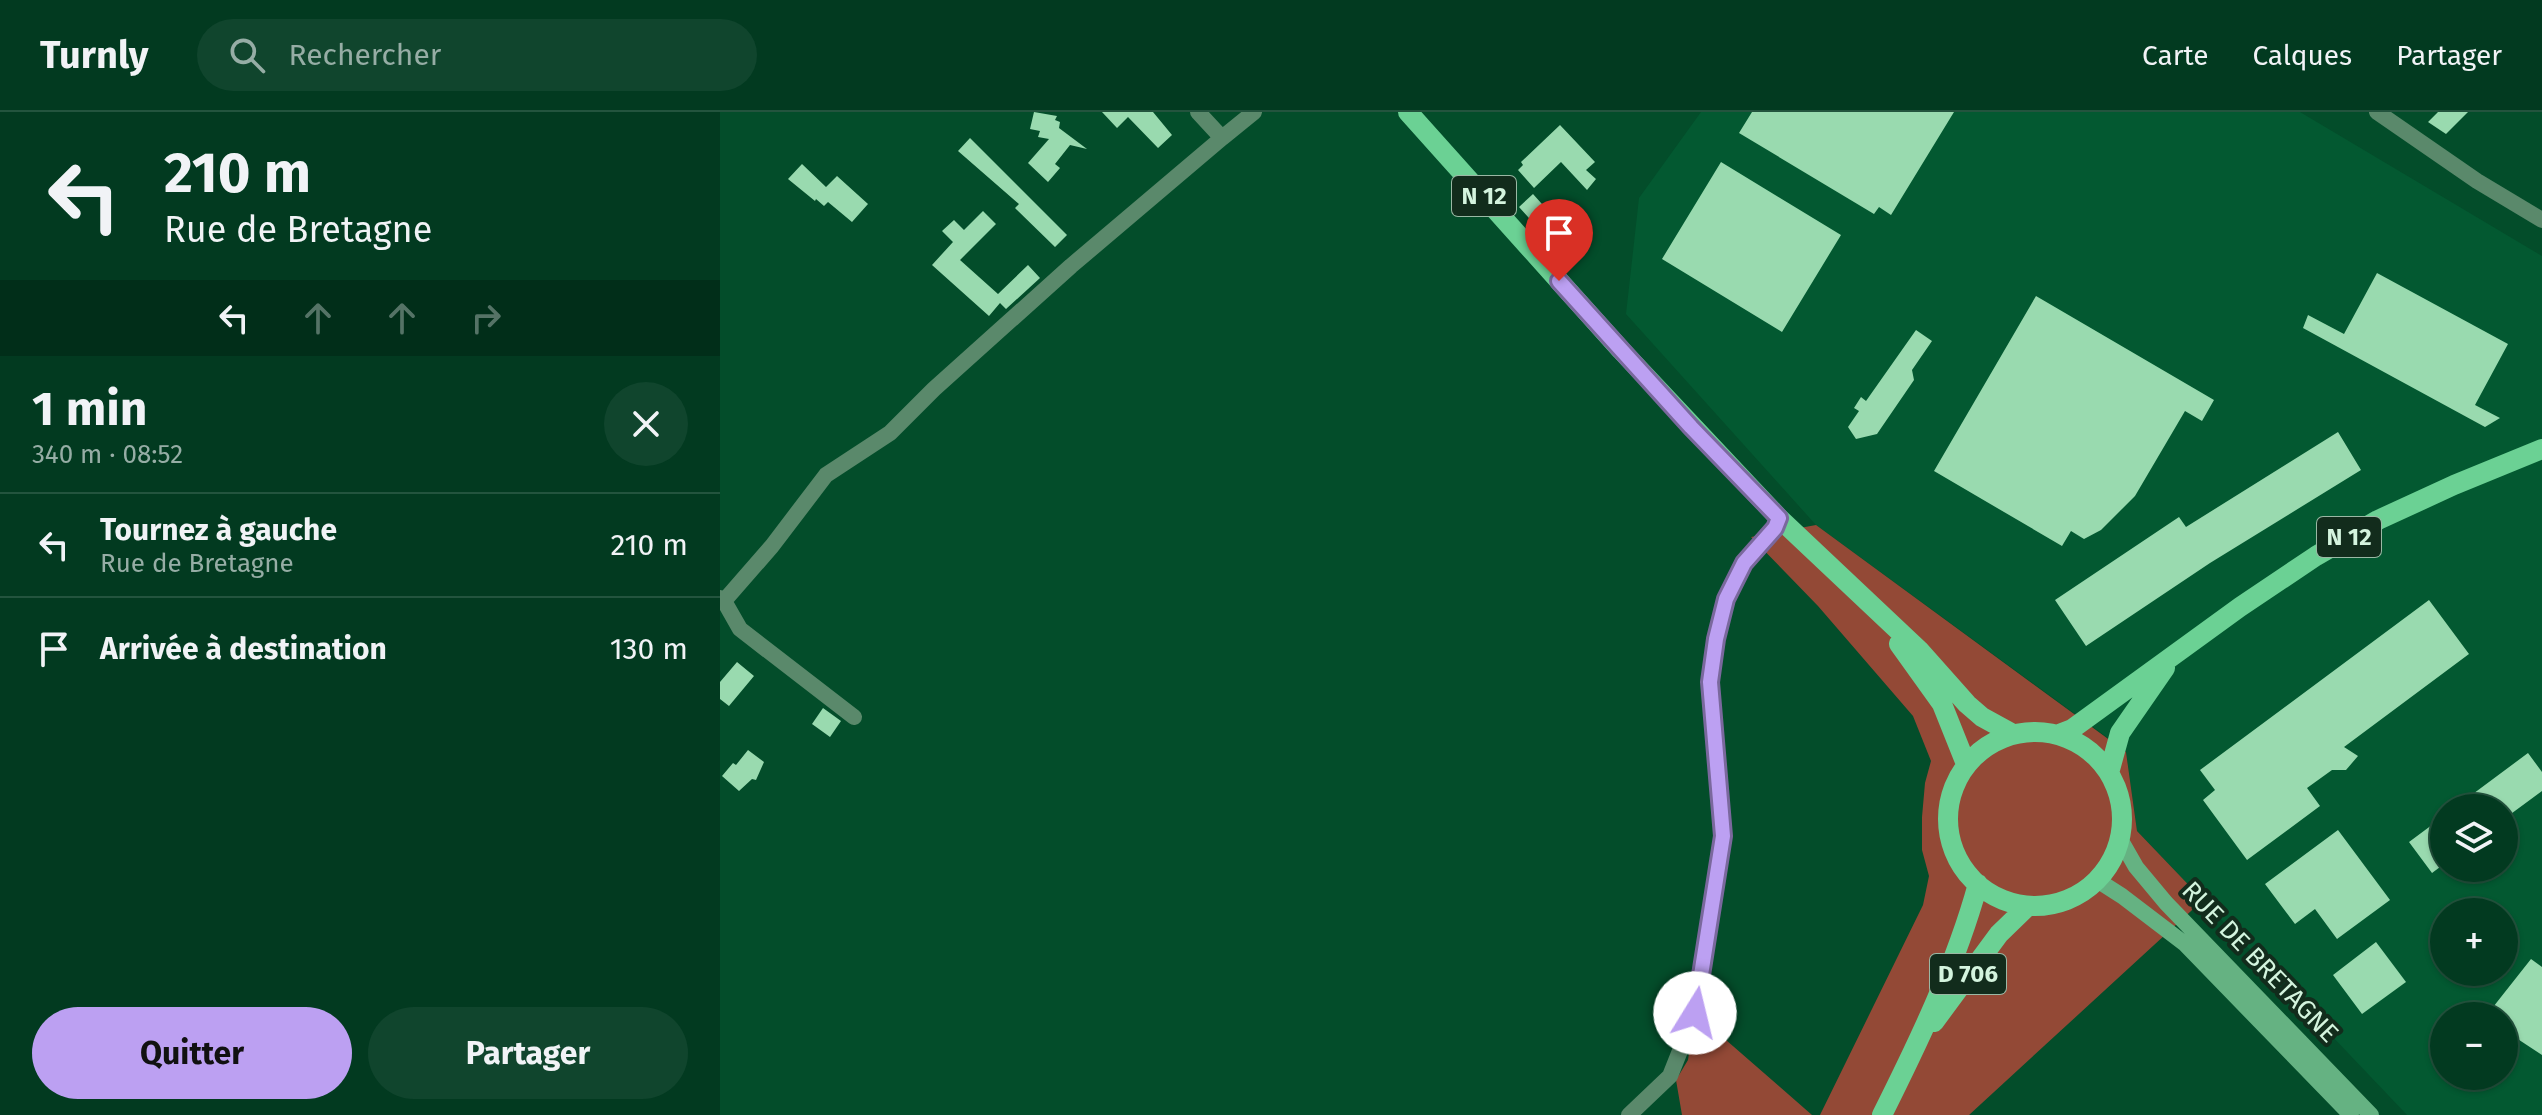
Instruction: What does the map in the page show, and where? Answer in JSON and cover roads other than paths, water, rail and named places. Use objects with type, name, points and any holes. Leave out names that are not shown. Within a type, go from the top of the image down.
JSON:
[{"type":"main road","name":"N 12","points":[[1408,112],[1641,372],[1779,518],[1919,650],[1975,711],[2013,734]]},
{"type":"main road","name":"N 12","points":[[2059,734],[2072,729],[2304,564],[2378,520],[2542,449]]},
{"type":"main road","name":"N 12","points":[[1839,575],[1892,635],[1942,704],[1966,764]]},
{"type":"main road","name":"N 12","points":[[2109,773],[2120,733],[2174,656]]},
{"type":"main road","points":[[2013,734],[2059,734],[2079,743],[2096,756],[2109,773],[2121,805],[2120,839],[2111,862],[2097,880],[2077,895],[2053,904],[2028,906],[2008,902],[1990,894],[1958,861],[1949,837],[1947,811],[1953,786],[1966,764],[1989,743],[2013,734]]},
{"type":"main road","name":"RUE DE BRETAGNE","points":[[2120,839],[2136,867],[2166,903],[2371,1115]]},
{"type":"main road","name":"RUE DE BRETAGNE","points":[[2097,880],[2185,944],[2351,1115]]},
{"type":"main road","name":"D 706","points":[[1882,1115],[1915,1048],[1970,912],[1978,884]]},
{"type":"main road","name":"D 706","points":[[1915,1048],[1999,934],[2028,906]]},
{"type":"street","points":[[1198,112],[1222,138]]},
{"type":"street","points":[[854,717],[740,629],[722,600],[772,546],[826,475],[890,433],[934,389],[1071,266],[1254,112]]},
{"type":"street","points":[[2388,115],[2477,181],[2542,220]]},
{"type":"street","points":[[1629,1115],[1670,1076],[1695,1013],[1723,836],[1710,682],[1716,639],[1726,599],[1744,563],[1775,528],[1779,518]]}]
